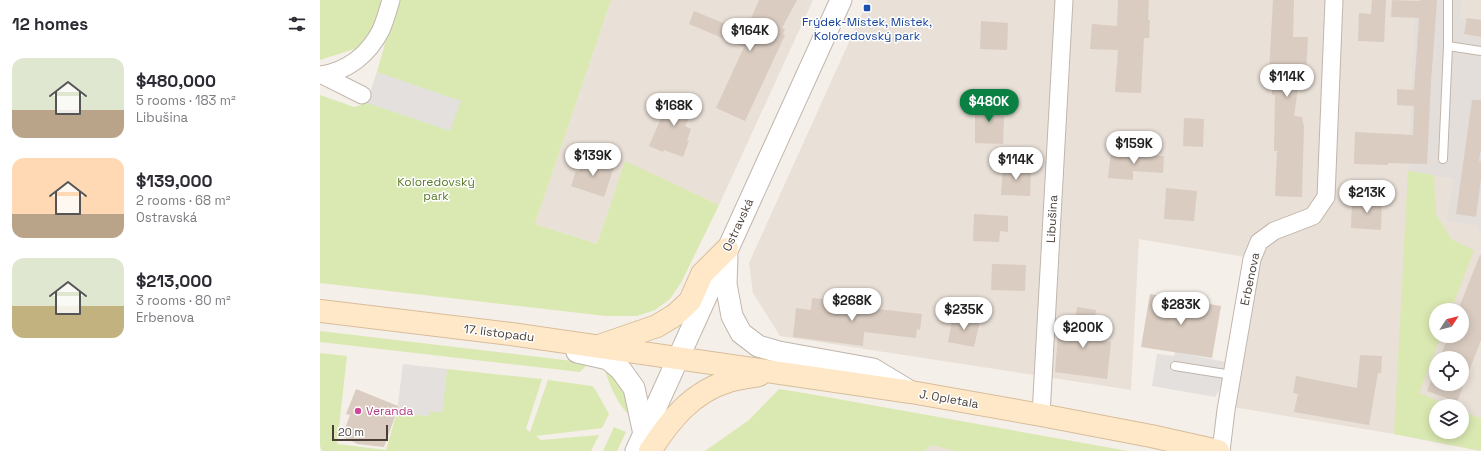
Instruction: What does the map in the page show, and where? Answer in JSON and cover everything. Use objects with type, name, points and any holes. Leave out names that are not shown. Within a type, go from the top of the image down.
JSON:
[{"type":"main road","points":[[599,346],[656,326],[675,315],[690,301],[702,274],[727,249]]},
{"type":"main road","name":"17. listopadu","points":[[320,311],[511,334],[678,358]]},
{"type":"main road","name":"J. Opletala","points":[[678,358],[911,392],[1151,436],[1219,451]]},
{"type":"main road","points":[[643,445],[701,394],[729,381],[774,372]]},
{"type":"street","points":[[321,75],[348,67],[368,51],[381,30],[391,0]]},
{"type":"street","name":"Ostravská","points":[[643,445],[678,358],[841,0]]},
{"type":"street","name":"Libušina","points":[[1041,415],[1064,0]]},
{"type":"street","name":"Erbenova","points":[[1219,451],[1252,258],[1259,242],[1274,231],[1312,216],[1326,197],[1334,0]]},
{"type":"street","points":[[321,75],[362,95]]},
{"type":"street","points":[[727,249],[726,284],[732,316],[741,333],[758,346],[779,352],[873,369],[911,392]]},
{"type":"street","points":[[511,334],[608,360],[621,370],[634,388],[643,445]]},
{"type":"lane","points":[[1443,160],[1448,46],[1448,0]]},
{"type":"lane","points":[[1448,46],[1481,51]]},
{"type":"lane","points":[[1175,366],[1232,375]]},
{"type":"shaded area","points":[[611,0],[813,0],[719,205],[625,162],[597,244],[535,224]]},
{"type":"shaded area","points":[[868,0],[1414,0],[1408,171],[1453,179],[1481,234],[1481,451],[1394,434],[1227,406],[1251,258],[1139,239],[1131,390],[780,336],[753,293],[749,263]]},
{"type":"shaded area","points":[[1414,0],[1463,0],[1460,17],[1481,20],[1481,234],[1476,225],[1447,221],[1453,179],[1408,171]]},
{"type":"shaded area","points":[[1463,0],[1481,0],[1481,20],[1460,17]]},
{"type":"shaded area","points":[[377,72],[461,101],[450,131],[367,103]]},
{"type":"shaded area","points":[[1175,352],[1226,362],[1222,386],[1215,397],[1152,386],[1157,354],[1174,356]]},
{"type":"shaded area","points":[[403,364],[447,369],[442,413],[430,411],[429,416],[397,412]]},
{"type":"shaded area","points":[[932,445],[955,450],[956,451],[924,451]]},
{"type":"green space","points":[[320,0],[384,0],[372,30],[364,43],[354,49],[320,60]]},
{"type":"green space","name":"Koloredovský park","points":[[397,0],[611,0],[535,224],[597,244],[625,161],[719,205],[681,283],[670,299],[655,310],[637,316],[606,316],[320,283],[320,95],[354,107],[367,103]]},
{"type":"green space","points":[[1408,171],[1434,175],[1436,214],[1451,239],[1474,250],[1454,303],[1429,303],[1429,343],[1438,343],[1435,351],[1429,351],[1429,367],[1419,393],[1433,399],[1429,399],[1429,439],[1469,439],[1469,414],[1480,418],[1481,417],[1481,451],[1394,434]]},
{"type":"green space","points":[[320,331],[589,363],[580,372],[320,342]]},
{"type":"green space","points":[[320,353],[347,356],[337,444],[386,450],[397,412],[428,416],[429,411],[442,412],[447,369],[542,379],[526,429],[530,432],[548,380],[592,386],[609,414],[602,428],[536,436],[541,440],[599,435],[591,451],[322,451],[320,446]]},
{"type":"green space","points":[[604,366],[622,379],[630,415],[617,400],[610,386]]},
{"type":"green space","points":[[779,389],[1128,451],[956,451],[932,445],[924,451],[705,451],[749,420]]},
{"type":"green space","points":[[614,427],[626,432],[617,451],[603,451]]},
{"type":"building","points":[[759,0],[797,0],[782,28],[785,29],[783,34],[785,35],[745,121],[716,108],[744,47],[689,24],[694,11],[745,32]]},
{"type":"building","points":[[1118,0],[1149,0],[1149,38],[1144,38],[1141,93],[1115,92],[1118,50],[1090,49],[1092,24],[1117,26]]},
{"type":"building","points":[[1273,0],[1294,0],[1293,37],[1308,37],[1305,89],[1298,88],[1294,116],[1302,117],[1304,124],[1302,197],[1275,196],[1277,151],[1274,151],[1275,95],[1272,95],[1272,90],[1268,90]]},
{"type":"building","points":[[1372,0],[1386,0],[1384,42],[1358,41],[1359,13],[1371,14]]},
{"type":"building","points":[[1392,0],[1437,0],[1427,164],[1354,164],[1355,132],[1413,135],[1414,106],[1397,105],[1397,89],[1414,90],[1419,18],[1391,17]]},
{"type":"building","points":[[1467,18],[1481,20],[1481,37],[1464,34]]},
{"type":"building","points":[[981,21],[1008,23],[1007,50],[980,49]]},
{"type":"building","points":[[676,93],[697,102],[685,126],[691,129],[687,140],[689,141],[683,157],[664,150],[663,152],[649,146],[662,116],[665,117]]},
{"type":"building","points":[[1472,100],[1481,100],[1481,149],[1479,161],[1481,161],[1481,179],[1476,217],[1456,214]]},
{"type":"building","points":[[975,102],[1001,103],[1001,116],[1004,116],[1003,144],[975,143]]},
{"type":"building","points":[[1184,118],[1204,119],[1203,147],[1183,146]]},
{"type":"building","points":[[1111,152],[1164,156],[1163,173],[1133,171],[1133,180],[1108,178]]},
{"type":"building","points":[[584,157],[614,167],[604,197],[571,186],[576,171],[579,172]]},
{"type":"building","points":[[1003,166],[1031,167],[1030,196],[1001,195]]},
{"type":"building","points":[[1166,188],[1197,191],[1194,221],[1164,219]]},
{"type":"building","points":[[1363,197],[1379,198],[1379,202],[1382,202],[1381,230],[1351,228],[1352,201],[1363,202]]},
{"type":"building","points":[[974,214],[1008,216],[1008,232],[1000,231],[999,242],[973,241]]},
{"type":"building","points":[[1481,255],[1481,340],[1469,371],[1469,351],[1443,351],[1445,343],[1469,343],[1469,303],[1461,303]]},
{"type":"building","points":[[992,264],[1026,265],[1025,291],[991,290]]},
{"type":"building","points":[[1150,294],[1221,306],[1212,358],[1141,347]]},
{"type":"building","points":[[812,298],[879,306],[878,309],[922,314],[920,330],[917,329],[916,338],[864,332],[863,346],[793,337],[796,308],[811,310]]},
{"type":"building","points":[[1077,307],[1096,310],[1092,339],[1111,342],[1107,379],[1055,372],[1058,335],[1073,337]]},
{"type":"building","points":[[953,316],[980,321],[974,347],[948,342]]},
{"type":"building","points":[[1360,355],[1382,356],[1381,373],[1378,373],[1369,425],[1294,412],[1298,394],[1293,393],[1296,376],[1357,388]]},
{"type":"building","points":[[1429,386],[1429,391],[1461,391],[1458,399],[1449,399],[1427,391]]},
{"type":"building","points":[[356,389],[398,406],[384,447],[358,444],[342,437],[350,415],[346,414]]},
{"type":"place","name":"Frýdek-Místek, Místek, Koloredovský park","points":[[867,8]]},
{"type":"place","name":"Veranda","points":[[358,411]]}]
